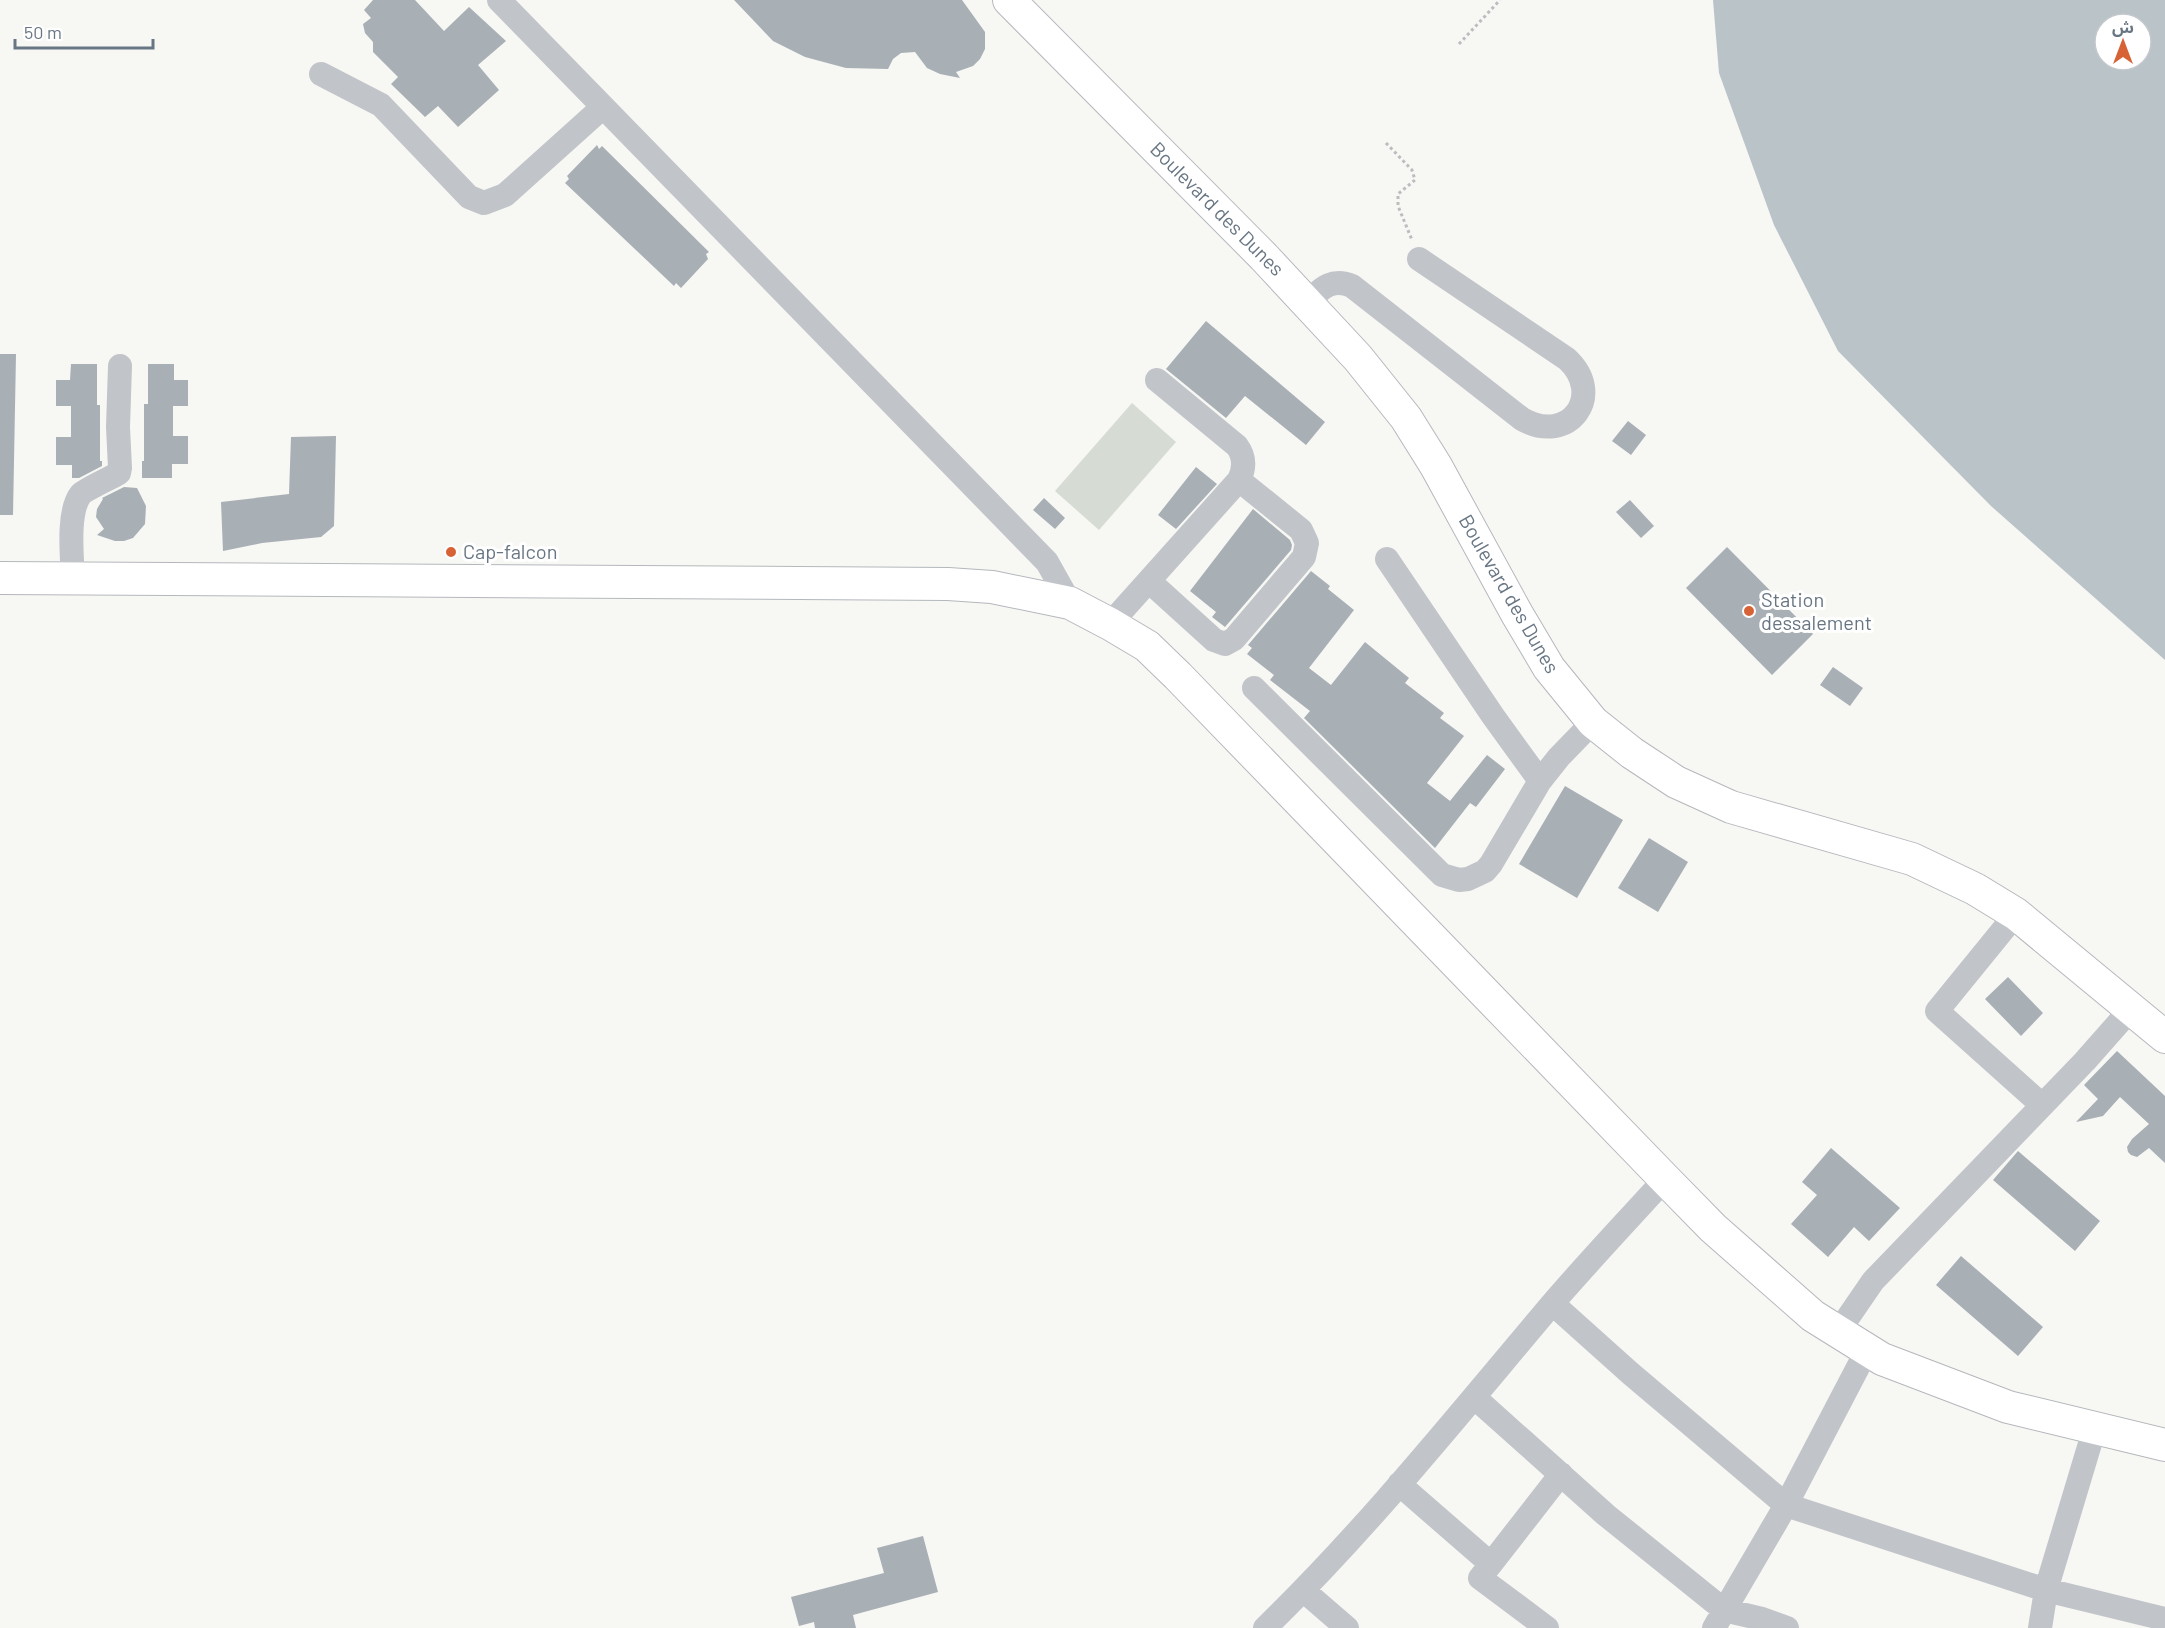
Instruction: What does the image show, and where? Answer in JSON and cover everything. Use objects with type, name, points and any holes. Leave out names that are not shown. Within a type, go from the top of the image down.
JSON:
[{"type":"main road","name":"Boulevard des Dunes","points":[[1010,0],[1264,257],[1358,358],[1406,418],[1436,466],[1549,668],[1593,722],[1632,753],[1676,782],[1731,807],[1912,859],[1975,889],[2016,914],[2165,1037]]},
{"type":"main road","points":[[0,578],[948,584],[992,587],[1070,603],[1147,646],[1713,1228],[1813,1316],[1882,1359],[2008,1407],[2165,1445]]},
{"type":"street","points":[[499,0],[1047,562],[1070,603]]},
{"type":"street","points":[[321,74],[381,105],[469,197],[484,202],[505,195],[603,106]]},
{"type":"street","points":[[1307,302],[1326,285],[1338,282],[1352,286],[1522,419],[1534,426],[1547,428],[1561,425],[1572,418],[1580,407],[1584,394],[1583,380],[1577,368],[1419,259]]},
{"type":"street","points":[[74,579],[72,549],[75,506],[82,492],[119,473],[120,366]]},
{"type":"street","points":[[1110,624],[1239,480],[1244,463],[1237,446],[1157,380]]},
{"type":"street","points":[[1150,582],[1214,640],[1225,644],[1234,639],[1304,557],[1307,550],[1305,536],[1301,530],[1239,480]]},
{"type":"street","points":[[1387,559],[1493,716],[1540,781]]},
{"type":"street","points":[[1254,688],[1442,875],[1450,879],[1468,879],[1485,871],[1540,781],[1559,757],[1593,722]]},
{"type":"street","points":[[2016,914],[1937,1011],[2042,1105]]},
{"type":"street","points":[[1838,1332],[1873,1281],[2130,1010]]},
{"type":"street","points":[[1265,1628],[1303,1590],[1399,1484],[1553,1304],[1665,1179]]},
{"type":"street","points":[[1553,1304],[1630,1374],[1786,1505],[2046,1590],[2165,1619]]},
{"type":"street","points":[[1719,1619],[1786,1505],[1867,1350]]},
{"type":"street","points":[[1474,1397],[1719,1619],[1762,1619],[1787,1628]]},
{"type":"street","points":[[2040,1628],[2046,1590],[2095,1427]]},
{"type":"street","points":[[1547,1628],[1480,1578],[1561,1474]]},
{"type":"street","points":[[1399,1484],[1491,1564]]},
{"type":"street","points":[[1303,1590],[1347,1628]]},
{"type":"path","points":[[1459,44],[1500,0]]},
{"type":"path","points":[[1386,143],[1412,170],[1415,180],[1398,194],[1398,206],[1419,259]]},
{"type":"shaded area","points":[[1713,0],[2165,0],[2165,660],[1991,506],[1838,351],[1774,225],[1719,73]]},
{"type":"shaded area","points":[[1132,403],[1176,442],[1099,530],[1055,491]]},
{"type":"building","points":[[373,0],[415,0],[444,31],[469,7],[506,41],[478,65],[499,90],[458,127],[438,106],[425,117],[391,84],[398,77],[373,52],[373,42],[365,33],[363,24],[371,18],[364,10]]},
{"type":"building","points":[[734,0],[962,0],[985,32],[985,49],[973,66],[956,72],[960,78],[940,74],[927,68],[915,52],[901,53],[893,59],[888,69],[846,68],[805,57],[773,41]]},
{"type":"building","points":[[597,145],[599,149],[602,146],[709,252],[706,254],[708,259],[681,288],[676,283],[674,286],[565,183],[569,179],[567,176]]},
{"type":"building","points":[[1206,321],[1325,422],[1306,445],[1245,396],[1226,418],[1166,369]]},
{"type":"building","points":[[0,354],[16,354],[13,515],[0,515]]},
{"type":"building","points":[[71,364],[97,364],[97,405],[100,405],[100,461],[102,461],[102,466],[79,478],[72,478],[72,465],[56,465],[56,437],[71,437],[71,406],[56,406],[56,380],[70,380]]},
{"type":"building","points":[[148,364],[174,364],[174,380],[188,380],[188,406],[173,406],[173,436],[188,436],[188,464],[172,464],[172,478],[142,478],[144,404],[148,404]]},
{"type":"building","points":[[1628,421],[1646,435],[1631,455],[1612,441]]},
{"type":"building","points":[[336,436],[334,526],[321,537],[262,543],[223,551],[221,502],[289,494],[291,437]]},
{"type":"building","points":[[1196,467],[1217,484],[1176,529],[1158,515]]},
{"type":"building","points":[[124,487],[137,488],[146,506],[145,524],[133,538],[124,541],[115,541],[97,535],[104,529],[96,517],[102,498]]},
{"type":"building","points":[[1044,498],[1065,518],[1055,529],[1033,510]]},
{"type":"building","points":[[1630,500],[1654,526],[1641,538],[1616,512]]},
{"type":"building","points":[[1253,509],[1290,540],[1291,550],[1225,627],[1212,617],[1216,612],[1190,591]]},
{"type":"building","name":"Station dessalement","points":[[1727,547],[1813,634],[1772,675],[1686,588]]},
{"type":"building","points":[[1311,571],[1330,586],[1328,589],[1354,610],[1309,668],[1331,685],[1365,642],[1409,678],[1405,683],[1444,713],[1440,718],[1464,736],[1427,783],[1450,801],[1487,755],[1505,769],[1476,807],[1470,803],[1435,848],[1304,718],[1310,711],[1270,680],[1274,675],[1247,654],[1252,648],[1248,645]]},
{"type":"building","points":[[1833,667],[1863,688],[1850,706],[1820,685]]},
{"type":"building","points":[[1565,786],[1623,820],[1577,898],[1519,864]]},
{"type":"building","points":[[1649,838],[1688,862],[1658,912],[1618,888]]},
{"type":"building","points":[[2008,977],[2043,1013],[2021,1036],[1985,999]]},
{"type":"building","points":[[2117,1051],[2165,1096],[2165,1163],[2149,1148],[2137,1157],[2128,1152],[2127,1147],[2132,1139],[2149,1124],[2120,1097],[2103,1116],[2076,1122],[2098,1099],[2084,1085]]},
{"type":"building","points":[[1831,1148],[1900,1208],[1869,1241],[1854,1227],[1828,1257],[1791,1224],[1817,1195],[1802,1182]]},
{"type":"building","points":[[2018,1151],[2100,1221],[2075,1251],[1993,1180]]},
{"type":"building","points":[[1961,1256],[2043,1327],[2018,1356],[1936,1285]]},
{"type":"building","points":[[923,1536],[938,1592],[853,1615],[856,1628],[815,1628],[814,1622],[799,1626],[791,1597],[884,1573],[877,1548]]},
{"type":"place","name":"Cap-falcon","points":[[451,552]]},
{"type":"place","name":"Station dessalement","points":[[1749,611]]}]
